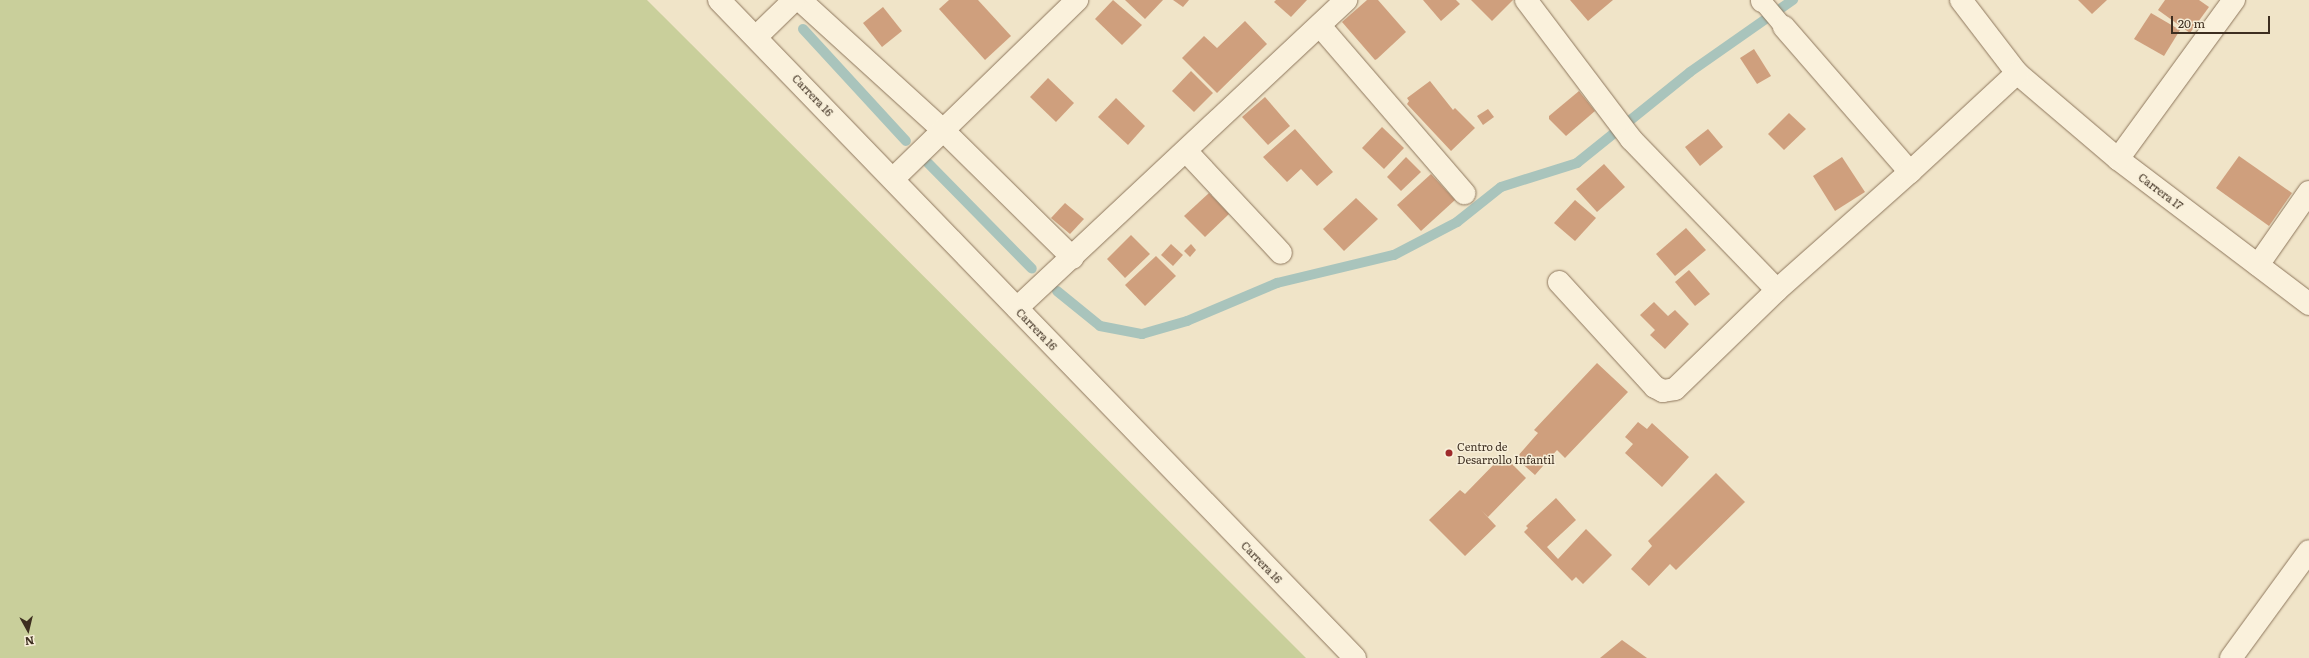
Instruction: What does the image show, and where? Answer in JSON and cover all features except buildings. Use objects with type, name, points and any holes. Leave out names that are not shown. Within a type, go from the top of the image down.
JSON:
[{"type":"street","name":"Carrera 16","points":[[720,0],[1355,658]]},
{"type":"street","points":[[756,37],[794,0]]},
{"type":"street","points":[[800,0],[943,130],[1073,258]]},
{"type":"street","points":[[893,179],[1077,0]]},
{"type":"street","points":[[1526,0],[1631,139],[1777,290]]},
{"type":"street","name":"Carrera 17","points":[[1961,0],[2017,73],[2118,158],[2309,304]]},
{"type":"street","points":[[2118,158],[2234,0]]},
{"type":"street","points":[[1017,308],[1073,258],[1320,26],[1343,1]]},
{"type":"street","points":[[1320,26],[1464,193]]},
{"type":"street","points":[[1784,28],[1910,172]]},
{"type":"street","points":[[1560,282],[1655,387],[1663,391],[1679,386],[1777,290],[1910,172],[2017,73]]},
{"type":"street","points":[[1186,151],[1281,253]]},
{"type":"street","points":[[2258,265],[2309,192]]},
{"type":"street","points":[[2230,658],[2309,551]]},
{"type":"lane","points":[[1762,0],[1784,28]]},
{"type":"green space","points":[[0,0],[647,0],[1306,658],[0,658]]},
{"type":"waterway","points":[[1057,291],[1100,326],[1142,334],[1187,321],[1277,283],[1394,255],[1457,222],[1501,187],[1577,163],[1690,72],[1793,0]]},
{"type":"waterway","points":[[803,29],[906,141]]},
{"type":"waterway","points":[[928,163],[1032,269]]},
{"type":"place","name":"Centro de Desarrollo Infantil","points":[[1449,453]]}]
